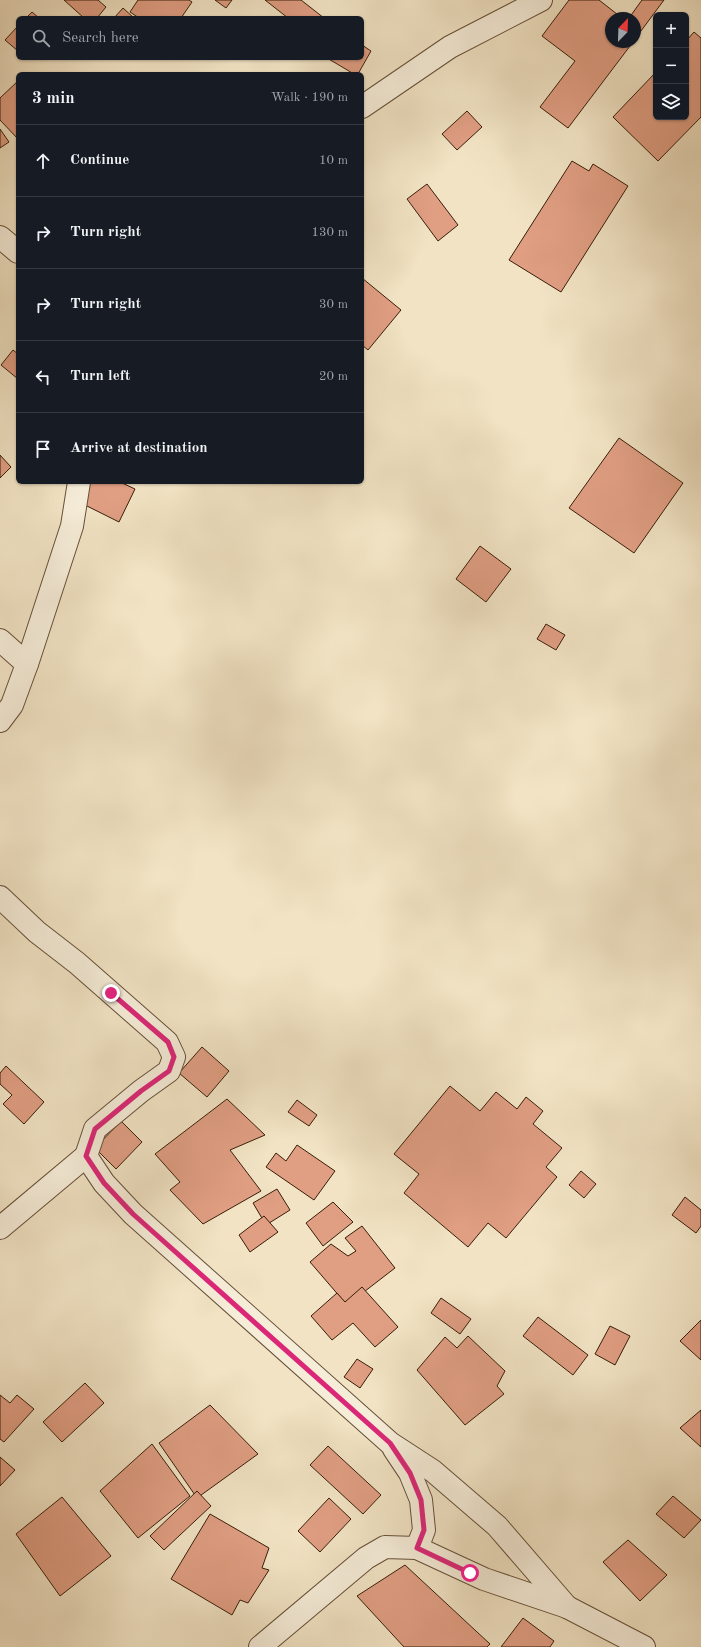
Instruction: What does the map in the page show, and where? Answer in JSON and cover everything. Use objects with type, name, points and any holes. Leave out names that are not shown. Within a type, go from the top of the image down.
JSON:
[{"type":"street","points":[[364,106],[450,47],[541,0]]},
{"type":"street","points":[[0,237],[16,250]]},
{"type":"street","points":[[0,721],[12,705],[27,664],[72,526],[79,484]]},
{"type":"street","points":[[0,640],[27,664]]},
{"type":"street","points":[[0,897],[37,932],[77,963],[168,1042],[174,1057],[169,1071],[141,1091],[95,1129],[86,1156],[0,1228]]},
{"type":"street","points":[[86,1156],[104,1183],[133,1214],[390,1443],[433,1471],[497,1526],[567,1607]]},
{"type":"street","points":[[390,1443],[410,1473],[421,1500],[424,1530],[417,1548]]},
{"type":"street","points":[[260,1647],[366,1558],[385,1547],[417,1548],[484,1579],[567,1607],[644,1647]]},
{"type":"building","points":[[64,0],[98,0],[106,7],[99,16],[82,16]]},
{"type":"building","points":[[138,0],[189,0],[192,2],[182,16],[136,16],[130,12]]},
{"type":"building","points":[[215,0],[232,0],[226,8]]},
{"type":"building","points":[[265,0],[301,0],[321,16],[285,16]]},
{"type":"building","points":[[569,0],[599,0],[614,12],[605,12],[605,48],[628,48],[568,128],[540,107],[575,61],[542,36]]},
{"type":"building","points":[[642,0],[664,0],[655,12],[653,12],[653,15],[641,31],[641,12],[633,12]]},
{"type":"building","points":[[123,8],[132,16],[116,16]]},
{"type":"building","points":[[32,12],[37,16],[28,16]]},
{"type":"building","points":[[16,28],[16,49],[5,40]]},
{"type":"building","points":[[694,32],[701,38],[701,117],[658,161],[613,117],[653,75],[653,120],[689,120],[689,38]]},
{"type":"building","points":[[364,46],[371,51],[359,72],[351,72],[330,60],[364,60]]},
{"type":"building","points":[[16,83],[16,137],[0,120],[0,98]]},
{"type":"building","points":[[467,111],[482,127],[457,150],[442,134]]},
{"type":"building","points":[[0,129],[9,142],[0,148]]},
{"type":"building","points":[[572,161],[589,171],[593,164],[628,186],[561,292],[509,260]]},
{"type":"building","points":[[427,184],[458,225],[438,241],[407,199]]},
{"type":"building","points":[[364,280],[401,310],[368,350],[364,347]]},
{"type":"building","points":[[13,350],[16,352],[16,377],[1,365]]},
{"type":"building","points":[[619,438],[683,483],[634,553],[569,508]]},
{"type":"building","points":[[0,455],[11,467],[0,478]]},
{"type":"building","points":[[80,484],[124,484],[135,489],[119,522],[73,499]]},
{"type":"building","points":[[480,546],[511,569],[486,602],[456,579]]},
{"type":"building","points":[[546,624],[565,635],[556,650],[537,639]]},
{"type":"building","points":[[202,1047],[229,1071],[207,1097],[179,1073]]},
{"type":"building","points":[[6,1066],[44,1102],[24,1124],[3,1104],[12,1095],[0,1084],[0,1073]]},
{"type":"building","points":[[450,1086],[480,1111],[496,1092],[517,1109],[526,1097],[543,1111],[533,1124],[562,1148],[546,1167],[557,1177],[506,1238],[488,1223],[468,1247],[404,1193],[419,1174],[394,1154]]},
{"type":"building","points":[[227,1099],[265,1135],[230,1150],[261,1191],[203,1224],[170,1190],[180,1182],[155,1154]]},
{"type":"building","points":[[297,1100],[317,1115],[309,1126],[288,1112]]},
{"type":"building","points":[[121,1121],[142,1142],[116,1169],[95,1148]]},
{"type":"building","points":[[297,1145],[335,1171],[314,1200],[266,1167],[276,1153],[286,1161]]},
{"type":"building","points":[[581,1171],[596,1184],[584,1198],[569,1185]]},
{"type":"building","points":[[277,1189],[290,1210],[266,1225],[253,1203]]},
{"type":"building","points":[[685,1197],[701,1210],[701,1226],[696,1233],[672,1215]]},
{"type":"building","points":[[333,1202],[353,1222],[323,1246],[306,1223]]},
{"type":"building","points":[[264,1216],[278,1232],[250,1252],[239,1235]]},
{"type":"building","points":[[362,1226],[395,1268],[347,1305],[310,1262],[331,1244],[348,1256],[356,1251],[345,1238]]},
{"type":"building","points":[[362,1287],[398,1327],[375,1347],[353,1323],[332,1340],[311,1316],[337,1293],[345,1302]]},
{"type":"building","points":[[441,1298],[471,1319],[460,1334],[431,1313]]},
{"type":"building","points":[[538,1317],[588,1355],[573,1375],[523,1336]]},
{"type":"building","points":[[701,1320],[701,1360],[680,1341]]},
{"type":"building","points":[[610,1326],[630,1336],[615,1365],[595,1354]]},
{"type":"building","points":[[468,1336],[505,1371],[497,1386],[504,1394],[465,1425],[417,1370],[445,1337],[457,1348]]},
{"type":"building","points":[[357,1359],[373,1369],[360,1388],[344,1377]]},
{"type":"building","points":[[85,1383],[104,1403],[62,1442],[43,1422]]},
{"type":"building","points":[[0,1395],[10,1403],[17,1395],[34,1409],[4,1442],[0,1439]]},
{"type":"building","points":[[210,1405],[258,1454],[197,1498],[159,1443]]},
{"type":"building","points":[[701,1410],[701,1447],[680,1428]]},
{"type":"building","points":[[152,1444],[190,1496],[138,1538],[100,1491]]},
{"type":"building","points":[[328,1446],[381,1495],[363,1514],[310,1465]]},
{"type":"building","points":[[0,1457],[15,1470],[0,1486]]},
{"type":"building","points":[[197,1491],[211,1506],[164,1550],[150,1536]]},
{"type":"building","points":[[673,1496],[701,1520],[684,1538],[656,1514]]},
{"type":"building","points":[[62,1497],[111,1556],[60,1596],[16,1534]]},
{"type":"building","points":[[329,1498],[351,1519],[320,1552],[298,1531]]},
{"type":"building","points":[[210,1514],[269,1548],[262,1568],[269,1570],[248,1603],[240,1600],[232,1615],[171,1579]]},
{"type":"building","points":[[628,1540],[667,1575],[640,1601],[603,1562]]},
{"type":"building","points":[[405,1565],[490,1644],[487,1647],[404,1647],[357,1596]]},
{"type":"building","points":[[523,1618],[554,1641],[550,1647],[501,1647]]},
{"type":"route","points":[[111,993],[168,1042],[174,1057],[169,1071],[141,1091],[95,1129],[86,1156],[104,1183],[133,1214],[390,1443],[410,1473],[421,1500],[424,1530],[417,1548],[470,1573]]}]
